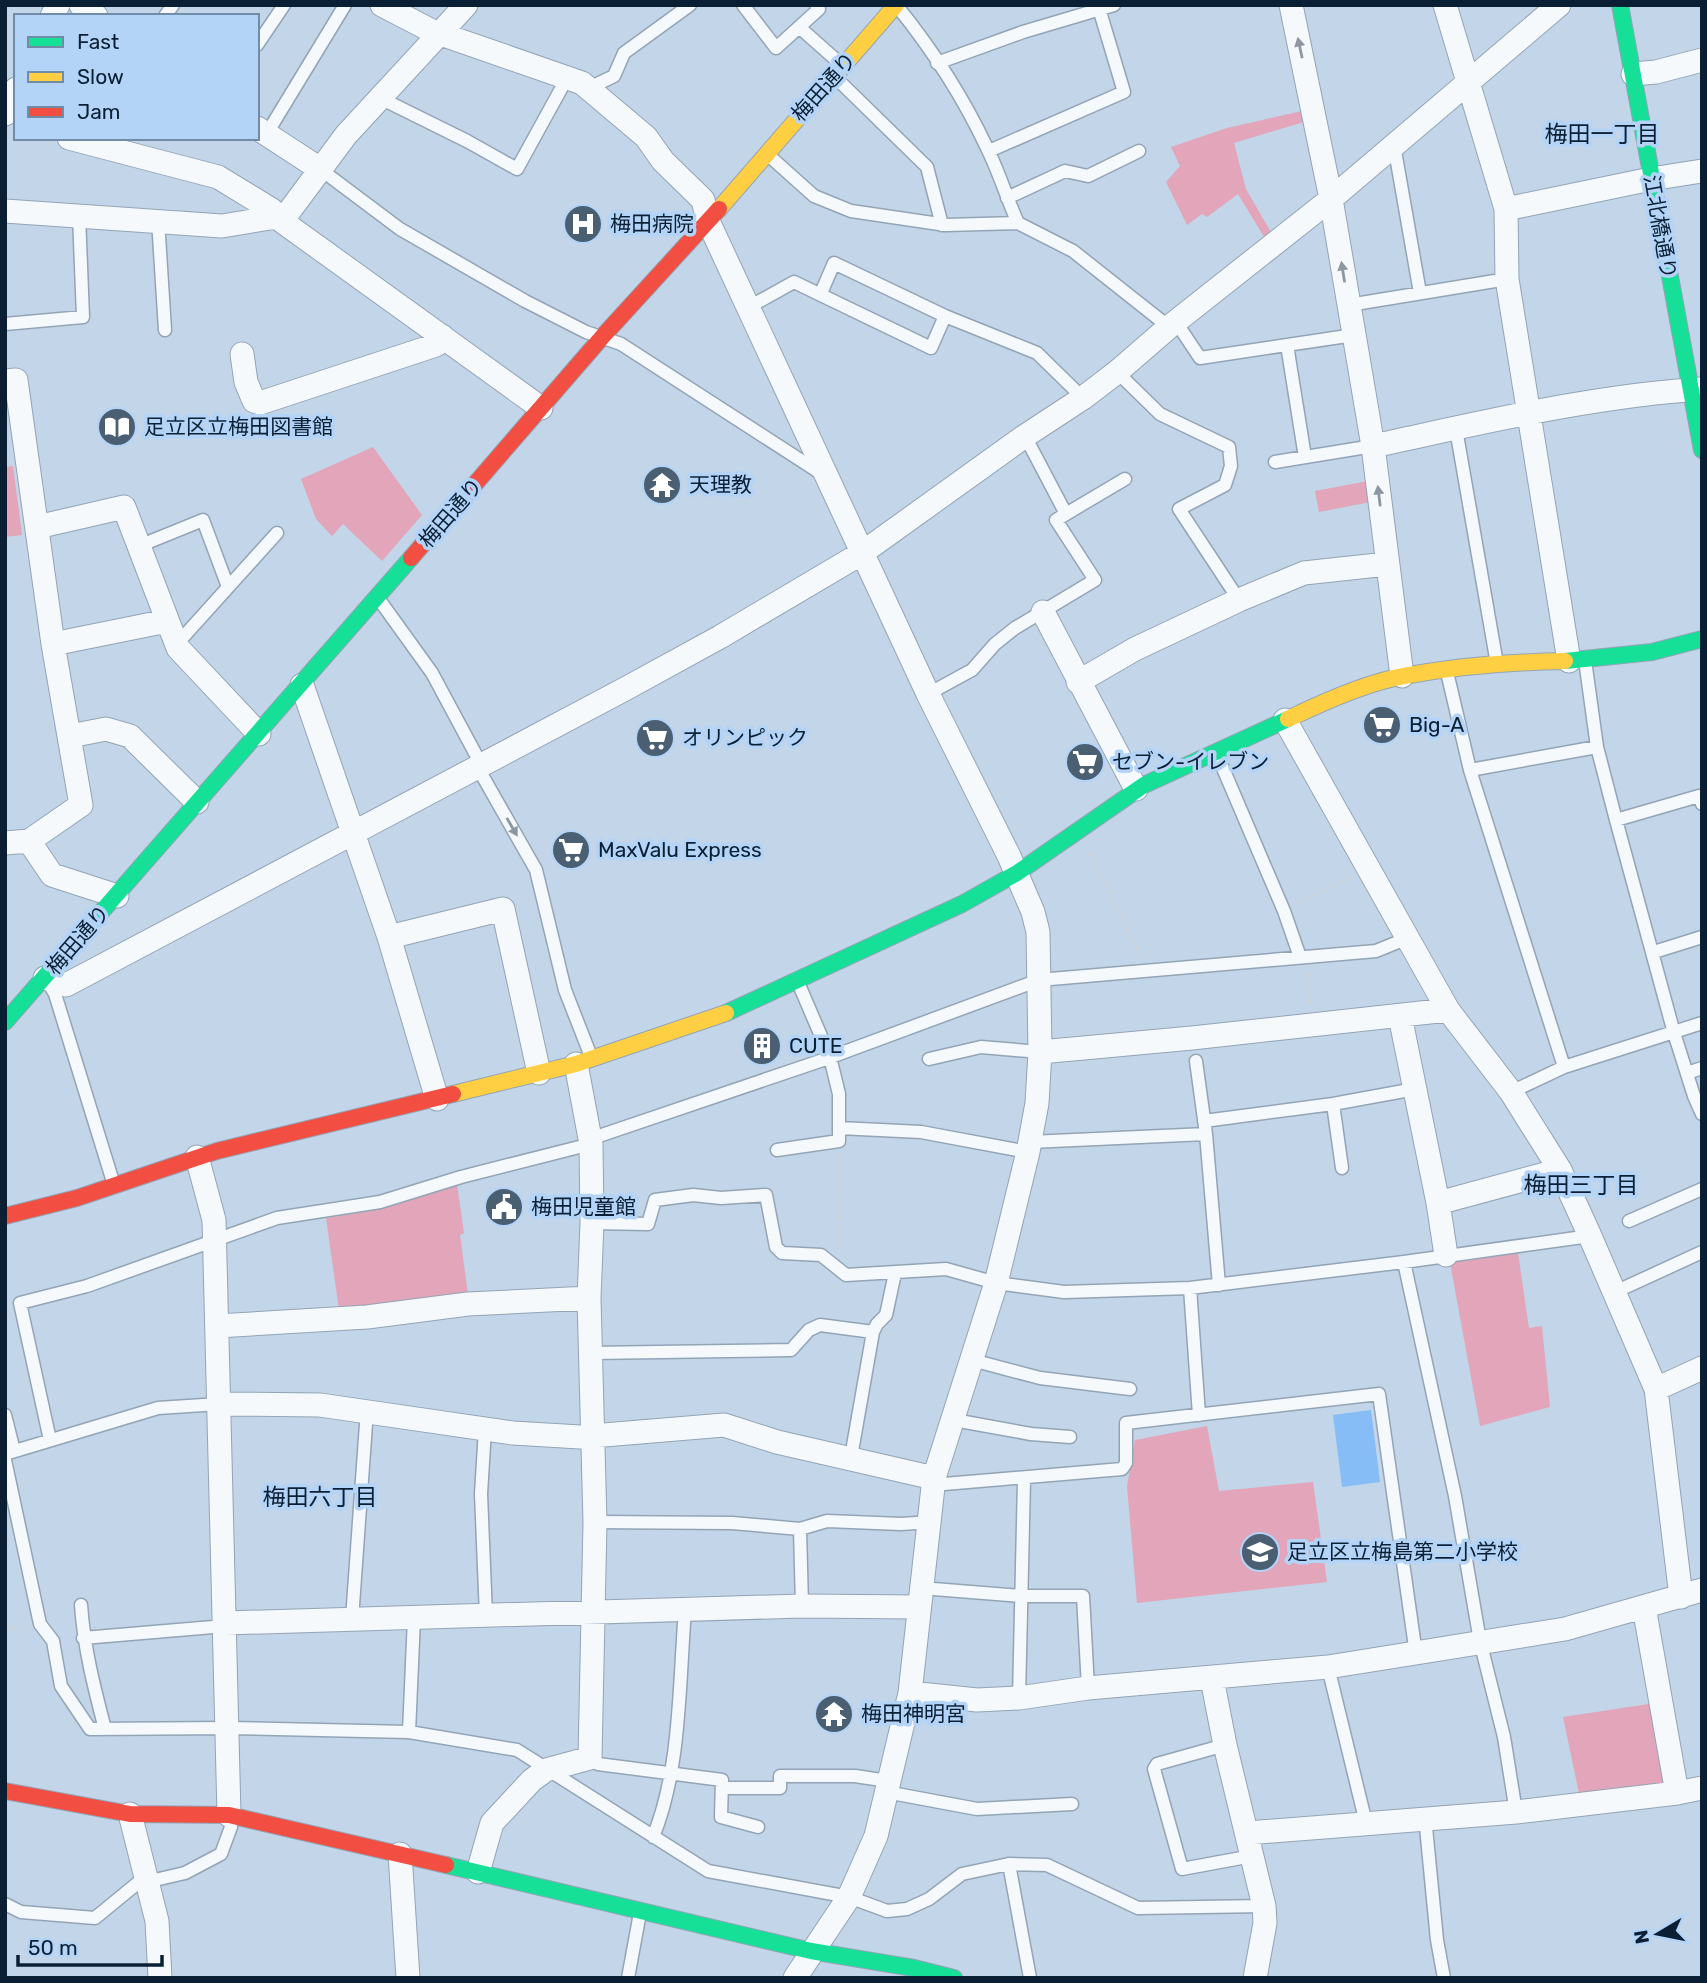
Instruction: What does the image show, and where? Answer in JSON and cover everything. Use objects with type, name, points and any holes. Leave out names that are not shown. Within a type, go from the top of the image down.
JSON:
[{"type":"street","points":[[382,5],[440,34],[589,88],[646,137],[663,161],[703,200],[708,220],[826,476],[928,694],[1017,873],[1038,932],[1040,1052],[1037,1103],[996,1283],[934,1478],[910,1693],[876,1836],[849,1897],[795,1978]]},
{"type":"street","points":[[5,211],[222,226],[279,219],[346,135],[466,5]]},
{"type":"street","name":"梅田通り","points":[[5,1022],[378,598],[603,337],[897,5]]},
{"type":"street","points":[[1291,5],[1331,199],[1373,446],[1402,676]]},
{"type":"street","points":[[1446,5],[1506,209],[1507,279],[1528,413],[1577,661]]},
{"type":"street","points":[[45,978],[66,985],[720,637],[862,553],[1117,372],[1173,324],[1331,199],[1559,5]]},
{"type":"street","name":"江北橋通り","points":[[1620,5],[1651,179],[1696,389],[1702,450]]},
{"type":"street","points":[[1633,74],[1656,72],[1702,60]]},
{"type":"street","points":[[5,114],[14,94]]},
{"type":"street","points":[[262,132],[320,169]]},
{"type":"street","points":[[77,140],[218,177],[272,211],[279,219],[541,408]]},
{"type":"street","points":[[1506,209],[1702,171]]},
{"type":"street","points":[[242,354],[246,382],[254,401],[260,403],[436,345],[442,336]]},
{"type":"street","points":[[5,381],[16,380],[53,644],[81,805],[29,841],[5,843]]},
{"type":"street","points":[[1373,446],[1528,413],[1696,389]]},
{"type":"street","points":[[37,527],[124,507],[176,645],[259,734]]},
{"type":"street","points":[[1079,682],[1135,649],[1304,573],[1387,564]]},
{"type":"street","points":[[1043,612],[1136,789]]},
{"type":"street","points":[[53,644],[167,621]]},
{"type":"street","points":[[5,1216],[45,1208],[197,1157],[584,1061],[726,1013],[962,904],[1017,873],[1136,789],[1324,702],[1402,676],[1497,664],[1577,661],[1652,652],[1702,639]]},
{"type":"street","points":[[302,685],[354,832],[438,1099]]},
{"type":"street","points":[[910,1693],[977,1700],[1019,1698],[1088,1688],[1328,1668],[1565,1629],[1691,1594],[1656,1389],[1560,1170],[1511,1092],[1448,1010],[1285,720]]},
{"type":"street","points":[[69,736],[106,729],[130,736],[197,802]]},
{"type":"street","points":[[29,841],[52,875],[117,896]]},
{"type":"street","points":[[388,937],[503,909],[539,1073]]},
{"type":"street","points":[[1040,1052],[1448,1010]]},
{"type":"street","points":[[1401,1016],[1446,1255]]},
{"type":"street","points":[[478,1872],[492,1823],[532,1780],[546,1770],[590,1758],[595,1522],[589,1298],[592,1223],[584,1061]]},
{"type":"street","points":[[197,1157],[214,1220],[215,1240],[229,1815]]},
{"type":"street","points":[[1438,1203],[1560,1170]]},
{"type":"street","points":[[217,1326],[367,1317],[468,1304],[589,1298]]},
{"type":"street","points":[[1656,1389],[1702,1368]]},
{"type":"street","points":[[219,1404],[320,1405],[485,1429],[580,1437],[724,1425],[776,1442],[934,1478]]},
{"type":"street","points":[[225,1624],[802,1606],[920,1598]]},
{"type":"street","points":[[1644,1607],[1677,1793]]},
{"type":"street","points":[[1212,1679],[1264,1906],[1265,1923],[1255,1978]]},
{"type":"street","points":[[1247,1833],[1516,1812],[1702,1788]]},
{"type":"street","points":[[5,1791],[130,1814],[229,1815],[811,1951],[916,1973],[954,1978]]},
{"type":"street","points":[[130,1814],[157,1921],[160,1978]]},
{"type":"street","points":[[400,1854],[408,1978]]},
{"type":"lane","points":[[259,42],[284,5]]},
{"type":"lane","points":[[262,132],[345,5]]},
{"type":"lane","points":[[589,88],[614,76],[624,53],[690,5]]},
{"type":"lane","points":[[743,5],[776,48],[819,9],[816,5]]},
{"type":"lane","points":[[897,5],[971,115],[989,151],[1018,223]]},
{"type":"lane","points":[[937,63],[1098,7],[1114,5]]},
{"type":"lane","points":[[989,151],[1124,92],[1098,7]]},
{"type":"lane","points":[[799,27],[927,167],[942,225]]},
{"type":"lane","points":[[380,98],[517,169],[567,78]]},
{"type":"lane","points":[[1394,145],[1420,293]]},
{"type":"lane","points":[[1007,198],[1065,171],[1088,176],[1139,151]]},
{"type":"lane","points":[[766,152],[814,196],[851,211],[942,225],[1018,223],[1073,251],[1173,324],[1200,358],[1354,335]]},
{"type":"lane","points":[[320,169],[400,229],[525,301],[586,332],[621,344],[826,476]]},
{"type":"lane","points":[[5,324],[83,317],[79,215]]},
{"type":"lane","points":[[158,220],[165,330]]},
{"type":"lane","points":[[821,293],[834,263],[945,316],[1037,353],[1083,398]]},
{"type":"lane","points":[[1349,305],[1507,279]]},
{"type":"lane","points":[[749,307],[794,282],[931,348],[945,316]]},
{"type":"lane","points":[[1287,345],[1305,457]]},
{"type":"lane","points":[[1117,372],[1160,414],[1229,447],[1231,466],[1225,485],[1179,509],[1239,600]]},
{"type":"lane","points":[[1455,429],[1497,664]]},
{"type":"lane","points":[[1025,436],[1066,514]]},
{"type":"lane","points":[[1275,462],[1373,446]]},
{"type":"lane","points":[[928,694],[972,670],[995,644],[1014,628],[1095,580],[1056,520],[1125,479]]},
{"type":"lane","points":[[139,546],[203,520],[228,587]]},
{"type":"lane","points":[[176,645],[277,533]]},
{"type":"lane","points":[[378,598],[432,673],[536,870],[584,1061]]},
{"type":"lane","points":[[1577,661],[1597,747],[1674,1034],[1702,1114]]},
{"type":"lane","points":[[1447,669],[1470,771],[1564,1068]]},
{"type":"lane","points":[[1470,771],[1597,747]]},
{"type":"lane","points":[[1216,751],[1303,957]]},
{"type":"lane","points":[[1616,820],[1699,796],[1702,804]]},
{"type":"lane","points":[[1654,952],[1702,937]]},
{"type":"lane","points":[[50,1440],[20,1303],[87,1286],[277,1218],[380,1202],[590,1142],[1040,980],[1376,951],[1408,938]]},
{"type":"lane","points":[[45,978],[55,994],[114,1185]]},
{"type":"lane","points":[[797,980],[830,1057],[839,1094],[839,1135]]},
{"type":"lane","points":[[1511,1092],[1564,1068],[1702,1023]]},
{"type":"lane","points":[[929,1059],[981,1047],[1040,1052]]},
{"type":"lane","points":[[1196,1061],[1205,1128],[1219,1285]]},
{"type":"lane","points":[[1686,1073],[1702,1068]]},
{"type":"lane","points":[[777,1150],[839,1135],[921,1132],[1029,1147],[1205,1128],[1415,1090]]},
{"type":"lane","points":[[1333,1104],[1342,1168]]},
{"type":"lane","points":[[1629,1221],[1702,1189]]},
{"type":"lane","points":[[592,1223],[648,1224],[655,1200],[693,1195],[722,1198],[766,1195],[776,1247],[782,1253],[821,1255],[846,1275],[946,1269],[996,1283],[1064,1292],[1191,1288],[1590,1236]]},
{"type":"lane","points":[[1615,1292],[1702,1252]]},
{"type":"lane","points":[[1404,1262],[1455,1496],[1480,1641],[1504,1737],[1516,1812]]},
{"type":"lane","points":[[851,1458],[873,1332],[886,1315],[895,1273]]},
{"type":"lane","points":[[1191,1288],[1199,1415]]},
{"type":"lane","points":[[590,1353],[792,1350],[809,1330],[820,1325],[873,1332]]},
{"type":"lane","points":[[972,1360],[1040,1378],[1130,1389]]},
{"type":"lane","points":[[934,1478],[944,1484],[1122,1469],[1126,1462],[1126,1423],[1379,1394],[1416,1654]]},
{"type":"lane","points":[[8,1455],[158,1408],[219,1404]]},
{"type":"lane","points":[[352,1619],[367,1410]]},
{"type":"lane","points":[[5,1415],[8,1455],[40,1624],[53,1641],[61,1686],[90,1729],[228,1728],[409,1732],[517,1750],[708,1871],[849,1897],[887,1911],[907,1909],[929,1899],[962,1874],[1009,1864],[1047,1865],[1138,1908],[1264,1906]]},
{"type":"lane","points":[[954,1420],[1031,1434],[1070,1437]]},
{"type":"lane","points":[[485,1429],[481,1494],[486,1616]]},
{"type":"lane","points":[[1019,1698],[1024,1479]]},
{"type":"lane","points":[[595,1522],[732,1523],[800,1529],[827,1521],[901,1524],[931,1522]]},
{"type":"lane","points":[[800,1529],[802,1606]]},
{"type":"lane","points":[[920,1598],[1083,1596],[1088,1688]]},
{"type":"lane","points":[[81,1605],[83,1639],[104,1729]]},
{"type":"lane","points":[[653,1837],[663,1814],[672,1774],[685,1610]]},
{"type":"lane","points":[[409,1732],[414,1618]]},
{"type":"lane","points":[[83,1639],[225,1624]]},
{"type":"lane","points":[[1328,1668],[1366,1823]]},
{"type":"lane","points":[[1225,1745],[1157,1764],[1154,1769],[1182,1869],[1252,1856]]},
{"type":"lane","points":[[590,1758],[598,1764],[722,1780],[721,1817],[758,1827]]},
{"type":"lane","points":[[722,1788],[780,1788],[780,1776],[855,1776],[977,1809],[1072,1804]]},
{"type":"lane","points":[[5,1905],[21,1912],[95,1918],[145,1880],[185,1873],[221,1854],[231,1827],[229,1815]]},
{"type":"lane","points":[[1425,1817],[1437,1940],[1444,1978]]},
{"type":"lane","points":[[1009,1864],[1030,1978]]},
{"type":"lane","points":[[628,1978],[640,1911]]},
{"type":"path","points":[[1078,831],[1149,970]]},
{"type":"path","points":[[1283,911],[1370,870]]},
{"type":"path","points":[[1303,957],[1312,1026]]},
{"type":"path","points":[[836,1268],[841,1192],[839,1135]]},
{"type":"shaded area","points":[[1302,111],[1304,122],[1234,143],[1246,189],[1272,234],[1266,240],[1238,194],[1207,217],[1202,214],[1187,225],[1166,182],[1180,166],[1171,147],[1227,128]]},
{"type":"shaded area","points":[[373,447],[422,515],[382,561],[343,524],[332,536],[316,519],[301,479]]},
{"type":"shaded area","points":[[13,466],[22,535],[5,537],[5,467]]},
{"type":"shaded area","points":[[1368,481],[1371,502],[1319,512],[1315,491]]},
{"type":"shaded area","points":[[457,1184],[468,1294],[339,1310],[326,1218],[371,1211]]},
{"type":"shaded area","points":[[1518,1253],[1529,1328],[1542,1326],[1550,1407],[1480,1426],[1450,1263]]},
{"type":"shaded area","points":[[1207,1426],[1219,1491],[1313,1482],[1327,1582],[1137,1603],[1127,1486],[1135,1440]]},
{"type":"shaded area","points":[[1655,1703],[1668,1786],[1580,1798],[1563,1717]]},
{"type":"water","points":[[1371,1410],[1380,1482],[1342,1487],[1333,1415]]},
{"type":"traffic: fast","points":[[1620,5],[1702,450]]},
{"type":"traffic: fast","points":[[5,1022],[411,558]]},
{"type":"traffic: fast","points":[[1565,661],[1652,652],[1702,639]]},
{"type":"traffic: fast","points":[[726,1013],[962,904],[1017,873],[1144,785],[1288,719]]},
{"type":"traffic: fast","points":[[446,1865],[811,1951],[914,1968],[954,1978]]},
{"type":"traffic: slow","points":[[719,209],[896,5]]},
{"type":"traffic: slow","points":[[1288,719],[1345,694],[1390,679],[1464,667],[1565,661]]},
{"type":"traffic: slow","points":[[453,1094],[576,1064],[726,1013]]},
{"type":"traffic: jam","points":[[411,558],[603,336],[719,209]]},
{"type":"traffic: jam","points":[[5,1216],[77,1198],[217,1151],[453,1094]]},
{"type":"traffic: jam","points":[[5,1791],[130,1814],[229,1815],[446,1865]]},
{"type":"place","name":"梅田病院","points":[[583,224]]},
{"type":"place","name":"足立区立梅田図書館","points":[[117,427]]},
{"type":"place","name":"天理教","points":[[662,485]]},
{"type":"place","name":"Big-A","points":[[1382,725]]},
{"type":"place","name":"オリンピック","points":[[655,738]]},
{"type":"place","name":"セブン-イレブン","points":[[1085,762]]},
{"type":"place","name":"MaxValu Express","points":[[571,850]]},
{"type":"place","name":"CUTE","points":[[762,1046]]},
{"type":"place","name":"梅田児童館","points":[[504,1207]]},
{"type":"place","name":"足立区立梅島第二小学校","points":[[1260,1552]]},
{"type":"place","name":"梅田神明宮","points":[[834,1714]]},
{"type":"district","name":"梅田一丁目","points":[[1602,134]]},
{"type":"district","name":"梅田三丁目","points":[[1581,1185]]},
{"type":"district","name":"梅田六丁目","points":[[320,1497]]}]
